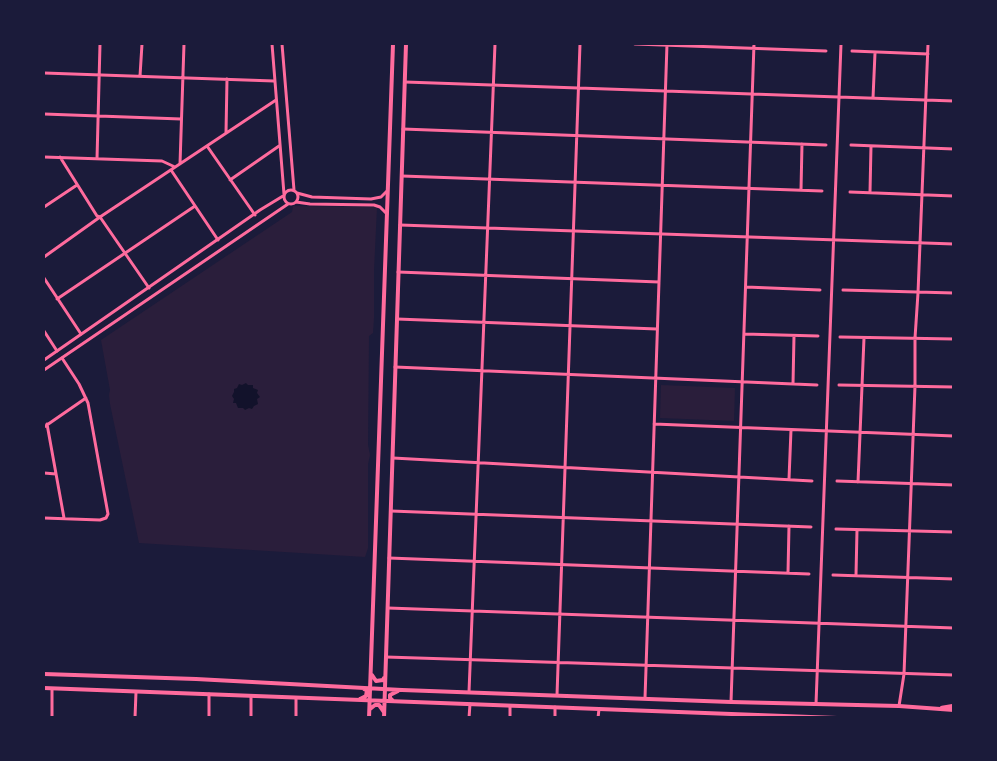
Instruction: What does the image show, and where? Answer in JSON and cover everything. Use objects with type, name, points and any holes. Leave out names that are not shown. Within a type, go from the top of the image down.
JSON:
[{"type":"main road","points":[[369,717],[393,44]]},
{"type":"main road","points":[[384,715],[406,44]]},
{"type":"main road","points":[[44,674],[402,690],[954,708]]},
{"type":"main road","points":[[372,674],[376,681],[385,677]]},
{"type":"main road","points":[[356,700],[366,696],[366,690],[360,687]]},
{"type":"main road","points":[[44,688],[555,707],[684,715],[837,717]]},
{"type":"main road","points":[[397,702],[391,699],[390,695],[402,690]]},
{"type":"main road","points":[[370,711],[372,706],[380,706],[384,715]]},
{"type":"street","points":[[97,159],[100,44]]},
{"type":"street","points":[[140,76],[142,44]]},
{"type":"street","points":[[180,164],[184,44]]},
{"type":"street","points":[[272,44],[284,201],[288,204]]},
{"type":"street","points":[[282,44],[298,199],[296,202]]},
{"type":"street","points":[[469,692],[495,44]]},
{"type":"street","points":[[557,695],[580,44]]},
{"type":"street","points":[[634,44],[754,46],[826,51]]},
{"type":"street","points":[[645,698],[667,44]]},
{"type":"street","points":[[816,704],[841,44]]},
{"type":"street","points":[[899,706],[904,674],[928,44]]},
{"type":"street","points":[[731,702],[754,46]]},
{"type":"street","points":[[852,51],[928,54]]},
{"type":"street","points":[[873,98],[874,52]]},
{"type":"street","points":[[274,71],[276,75],[280,75],[284,70]]},
{"type":"street","points":[[44,73],[274,82],[278,78],[285,80]]},
{"type":"street","points":[[226,133],[227,79]]},
{"type":"street","points":[[405,82],[954,101]]},
{"type":"street","points":[[44,257],[276,100]]},
{"type":"street","points":[[44,114],[181,119]]},
{"type":"street","points":[[403,129],[826,144]]},
{"type":"street","points":[[801,191],[802,144]]},
{"type":"street","points":[[850,145],[954,149]]},
{"type":"street","points":[[207,146],[255,215]]},
{"type":"street","points":[[230,180],[279,146]]},
{"type":"street","points":[[870,193],[872,146]]},
{"type":"street","points":[[44,157],[162,161],[175,167]]},
{"type":"street","points":[[60,157],[97,216],[100,217],[149,288]]},
{"type":"street","points":[[171,170],[218,240]]},
{"type":"street","points":[[402,176],[822,192]]},
{"type":"street","points":[[44,207],[77,185]]},
{"type":"street","points":[[44,360],[284,195],[287,190],[312,197],[374,199],[384,195],[388,186]]},
{"type":"street","points":[[850,192],[954,196]]},
{"type":"street","points":[[374,199],[374,205]]},
{"type":"street","points":[[44,370],[288,204],[296,202],[374,205],[387,214]]},
{"type":"street","points":[[57,299],[195,206]]},
{"type":"street","points":[[400,225],[954,244]]},
{"type":"street","points":[[398,272],[658,282]]},
{"type":"street","points":[[44,278],[81,334]]},
{"type":"street","points":[[746,287],[820,290]]},
{"type":"street","points":[[843,290],[954,293]]},
{"type":"street","points":[[397,319],[657,329]]},
{"type":"street","points":[[44,331],[57,351]]},
{"type":"street","points":[[744,334],[818,336]]},
{"type":"street","points":[[793,384],[794,336]]},
{"type":"street","points":[[840,337],[954,339]]},
{"type":"street","points":[[858,482],[864,338]]},
{"type":"street","points":[[44,518],[102,520],[108,514],[86,398],[62,358]]},
{"type":"street","points":[[395,367],[817,385]]},
{"type":"street","points":[[839,385],[954,387]]},
{"type":"street","points":[[64,518],[45,426],[86,398]]},
{"type":"street","points":[[654,424],[954,436]]},
{"type":"street","points":[[789,479],[791,430]]},
{"type":"street","points":[[393,458],[812,481]]},
{"type":"street","points":[[44,473],[56,474]]},
{"type":"street","points":[[837,481],[954,485]]},
{"type":"street","points":[[391,511],[811,527]]},
{"type":"street","points":[[788,573],[789,526]]},
{"type":"street","points":[[836,529],[954,532]]},
{"type":"street","points":[[856,575],[857,530]]},
{"type":"street","points":[[389,558],[809,574]]},
{"type":"street","points":[[833,575],[954,579]]},
{"type":"street","points":[[388,608],[954,628]]},
{"type":"street","points":[[386,657],[954,675]]},
{"type":"street","points":[[52,688],[52,717]]},
{"type":"street","points":[[135,717],[136,692]]},
{"type":"street","points":[[209,694],[209,717]]},
{"type":"street","points":[[251,696],[251,717]]},
{"type":"street","points":[[296,698],[296,717]]},
{"type":"street","points":[[469,717],[470,704]]},
{"type":"street","points":[[510,706],[510,717]]},
{"type":"street","points":[[555,707],[555,717]]},
{"type":"street","points":[[598,717],[599,709]]},
{"type":"street","points":[[644,711],[644,717]]},
{"type":"shaded area","points":[[293,206],[377,207],[374,318],[373,333],[369,336],[368,445],[370,455],[368,464],[368,548],[365,557],[139,543],[110,404],[110,390],[101,340],[292,212]]},
{"type":"shaded area","points":[[246,383],[258,390],[260,397],[257,399],[258,404],[252,409],[245,410],[233,403],[232,396],[239,384]]},
{"type":"shaded area","points":[[661,385],[735,388],[734,421],[660,418]]}]
